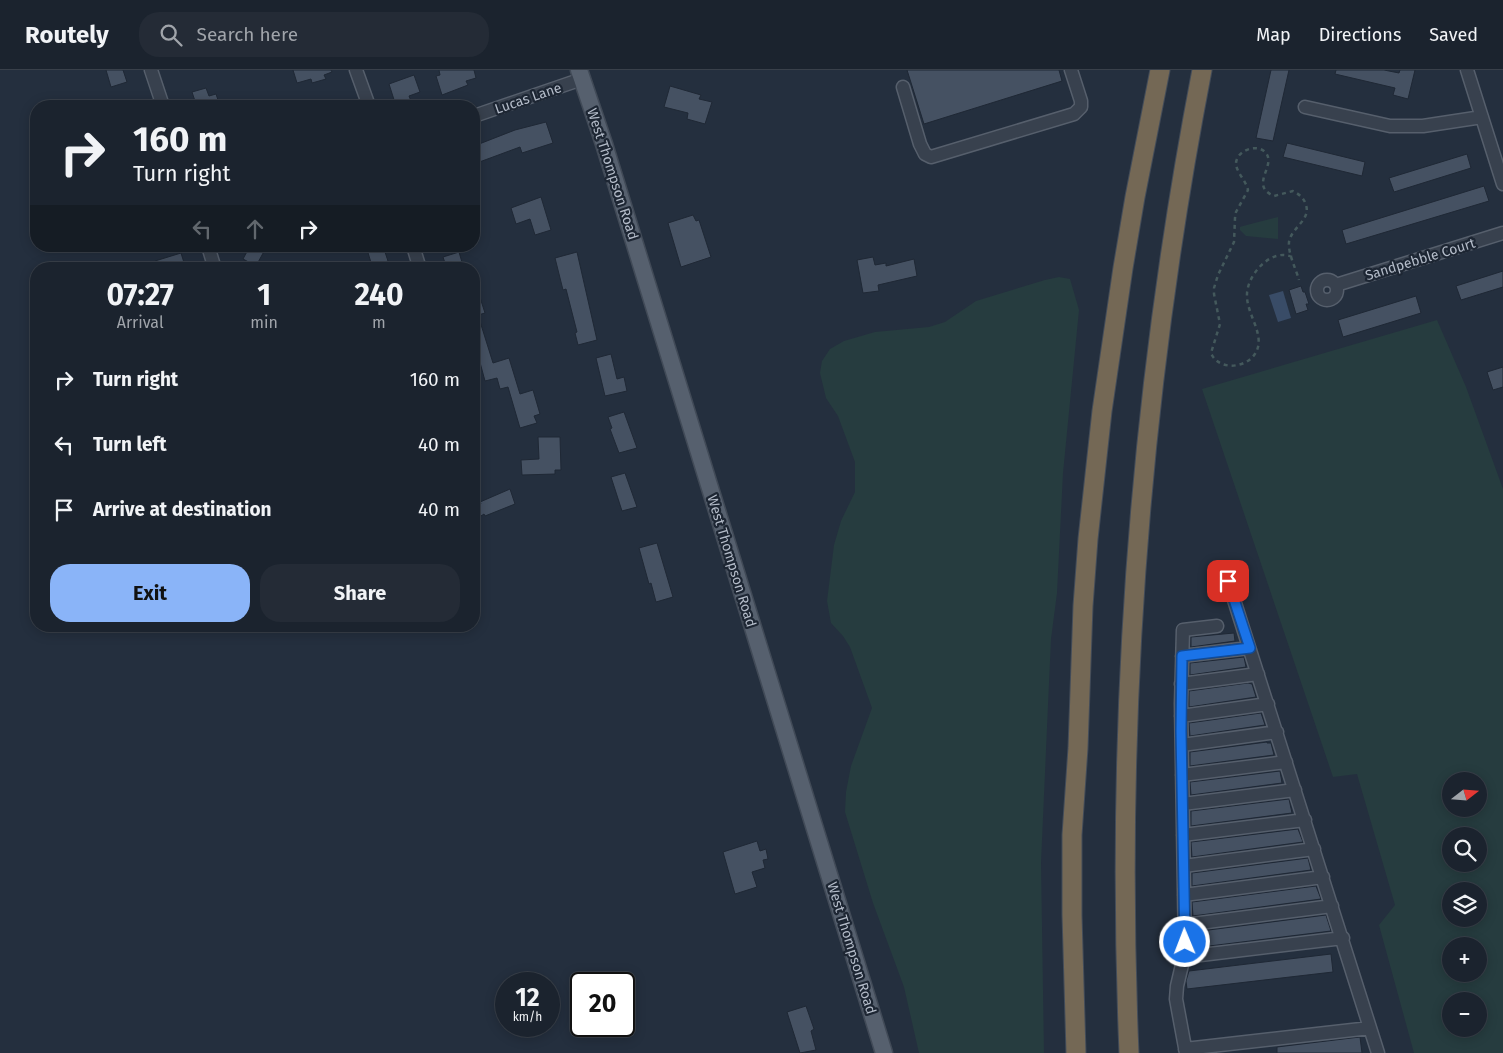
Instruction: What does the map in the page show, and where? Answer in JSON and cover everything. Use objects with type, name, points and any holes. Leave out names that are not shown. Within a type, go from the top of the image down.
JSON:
[{"type":"highway","points":[[1076,1053],[1072,925],[1072,835],[1088,539],[1102,411],[1123,268],[1160,70]]},
{"type":"highway","points":[[1129,1053],[1125,933],[1125,833],[1127,715],[1135,570],[1156,351],[1177,207],[1202,70]]},
{"type":"main road","name":"West Thompson Road","points":[[580,75],[604,144],[884,1053]]},
{"type":"street","points":[[151,70],[161,100]]},
{"type":"street","points":[[356,70],[366,100]]},
{"type":"street","points":[[903,87],[920,144],[925,154],[931,157],[1072,115],[1078,111],[1081,105],[1071,70]]},
{"type":"street","points":[[1467,70],[1503,184]]},
{"type":"street","name":"Lucas Lane","points":[[480,114],[580,75]]},
{"type":"street","points":[[1305,107],[1390,126],[1423,126],[1482,117]]},
{"type":"street","name":"Sandpebble Court","points":[[1336,285],[1503,233]]},
{"type":"street","points":[[1228,581],[1378,1053]]},
{"type":"street","points":[[1217,626],[1183,630],[1181,716],[1184,957],[1176,999],[1185,1051],[1370,1028]]},
{"type":"street","points":[[1182,656],[1250,648]]},
{"type":"street","points":[[1181,684],[1258,674]]},
{"type":"street","points":[[1181,716],[1268,704]]},
{"type":"street","points":[[1182,745],[1277,732]]},
{"type":"street","points":[[1182,775],[1286,762]]},
{"type":"street","points":[[1183,804],[1295,790]]},
{"type":"street","points":[[1183,835],[1305,820]]},
{"type":"street","points":[[1184,866],[1314,849]]},
{"type":"street","points":[[1184,895],[1323,877]]},
{"type":"street","points":[[1184,925],[1332,906]]},
{"type":"street","points":[[1184,957],[1343,938]]},
{"type":"path","points":[[1292,257],[1282,255],[1266,261],[1253,273],[1248,283],[1248,306],[1259,339],[1254,357],[1246,363],[1237,366],[1218,362],[1212,357],[1211,353],[1220,324],[1214,288],[1218,275],[1234,242],[1236,212],[1248,190],[1236,165],[1239,156],[1247,149],[1262,150],[1269,158],[1269,163],[1263,177],[1263,184],[1267,191],[1274,196],[1293,191],[1302,196],[1305,202],[1307,208],[1305,217],[1294,230],[1289,243],[1300,280]]},
{"type":"green space","points":[[1278,217],[1278,239],[1246,236],[1240,230],[1240,227]]},
{"type":"green space","points":[[1059,277],[1070,279],[1079,310],[1063,473],[1057,593],[1051,639],[1041,863],[1044,1053],[919,1053],[904,987],[873,903],[845,812],[846,792],[851,766],[872,708],[850,647],[831,623],[827,601],[834,545],[841,521],[855,492],[855,462],[838,416],[826,398],[820,373],[822,361],[830,349],[844,341],[875,332],[929,327],[945,322],[976,301]]},
{"type":"green space","points":[[1437,320],[1466,387],[1503,489],[1503,1053],[1414,1053],[1379,925],[1395,905],[1357,774],[1333,777],[1202,389]]},
{"type":"water","points":[[1283,291],[1291,318],[1278,322],[1269,295]]},
{"type":"building","points":[[106,70],[123,70],[127,82],[111,87]]},
{"type":"building","points":[[293,70],[331,70],[332,72],[324,75],[326,79],[312,83],[311,79],[297,83]]},
{"type":"building","points":[[439,70],[474,70],[476,78],[466,81],[468,85],[442,95],[436,76],[440,75]]},
{"type":"building","points":[[907,70],[1059,70],[1062,81],[924,124]]},
{"type":"building","points":[[1271,70],[1289,70],[1273,141],[1256,138]]},
{"type":"building","points":[[1336,70],[1384,70],[1399,73],[1400,70],[1415,70],[1408,99],[1393,95],[1395,88],[1335,74]]},
{"type":"building","points":[[414,75],[420,92],[409,96],[411,100],[394,100],[389,84]]},
{"type":"building","points":[[670,86],[701,95],[699,99],[712,102],[705,124],[687,119],[688,113],[664,107]]},
{"type":"building","points":[[206,88],[209,96],[216,94],[218,100],[195,100],[192,92]]},
{"type":"building","points":[[546,122],[553,143],[522,153],[520,147],[480,162],[480,144],[515,130]]},
{"type":"building","points":[[1287,143],[1365,162],[1362,176],[1283,157]]},
{"type":"building","points":[[1467,154],[1471,168],[1394,192],[1389,178]]},
{"type":"building","points":[[1484,186],[1489,201],[1346,244],[1342,230]]},
{"type":"building","points":[[541,197],[551,230],[535,235],[530,219],[516,224],[511,208]]},
{"type":"building","points":[[693,215],[696,221],[699,220],[711,257],[681,267],[668,223]]},
{"type":"building","points":[[247,252],[264,252],[258,262],[249,262],[243,259]]},
{"type":"building","points":[[368,252],[385,252],[388,261],[371,262]]},
{"type":"building","points":[[459,252],[462,262],[445,262],[443,257]]},
{"type":"building","points":[[577,252],[597,340],[578,345],[575,333],[577,332],[566,289],[563,290],[555,258]]},
{"type":"building","points":[[181,253],[184,262],[155,262]]},
{"type":"building","points":[[873,257],[875,265],[886,263],[886,266],[914,259],[917,276],[878,285],[879,291],[863,293],[857,260]]},
{"type":"building","points":[[1503,271],[1503,287],[1461,300],[1456,286]]},
{"type":"building","points":[[1301,286],[1309,304],[1306,304],[1308,310],[1296,314],[1289,290]]},
{"type":"building","points":[[1416,296],[1421,313],[1343,337],[1338,320]]},
{"type":"building","points":[[480,297],[485,313],[480,314]]},
{"type":"building","points":[[480,321],[493,363],[509,358],[520,394],[533,390],[540,414],[534,416],[537,423],[520,428],[508,387],[500,389],[497,378],[485,381],[480,362]]},
{"type":"building","points":[[611,354],[617,379],[624,377],[627,391],[605,396],[596,358]]},
{"type":"building","points":[[1503,367],[1503,387],[1493,390],[1487,372]]},
{"type":"building","points":[[624,412],[637,448],[619,453],[610,429],[612,428],[608,417]]},
{"type":"building","points":[[538,437],[560,437],[561,470],[555,470],[555,474],[522,475],[521,460],[539,459]]},
{"type":"building","points":[[625,473],[637,507],[622,511],[611,477]]},
{"type":"building","points":[[510,489],[515,504],[481,516],[480,502]]},
{"type":"building","points":[[657,543],[673,597],[656,602],[639,548]]},
{"type":"building","points":[[1234,633],[1235,641],[1191,647],[1191,637]]},
{"type":"building","points":[[1244,657],[1246,667],[1190,675],[1190,663]]},
{"type":"building","points":[[1252,684],[1256,697],[1189,707],[1189,691]]},
{"type":"building","points":[[1261,713],[1265,725],[1190,736],[1189,723]]},
{"type":"building","points":[[1271,743],[1274,755],[1190,766],[1190,752]]},
{"type":"building","points":[[1280,771],[1282,783],[1191,795],[1190,782]]},
{"type":"building","points":[[1289,799],[1292,813],[1191,826],[1191,811]]},
{"type":"building","points":[[1298,829],[1303,842],[1192,857],[1191,842]]},
{"type":"building","points":[[757,841],[760,851],[766,849],[768,859],[763,860],[765,868],[752,872],[757,887],[735,894],[723,852]]},
{"type":"building","points":[[1308,858],[1311,870],[1192,886],[1192,873]]},
{"type":"building","points":[[1316,886],[1321,899],[1193,916],[1192,902]]},
{"type":"building","points":[[1326,915],[1331,931],[1193,948],[1193,932]]},
{"type":"building","points":[[1331,954],[1333,972],[1187,989],[1186,981],[1189,971]]},
{"type":"building","points":[[806,1006],[814,1029],[811,1031],[816,1050],[800,1053],[787,1012]]},
{"type":"building","points":[[1360,1037],[1362,1053],[1277,1053],[1277,1047]]},
{"type":"route","points":[[1185,942],[1181,731],[1182,656],[1250,648],[1228,581]]}]
